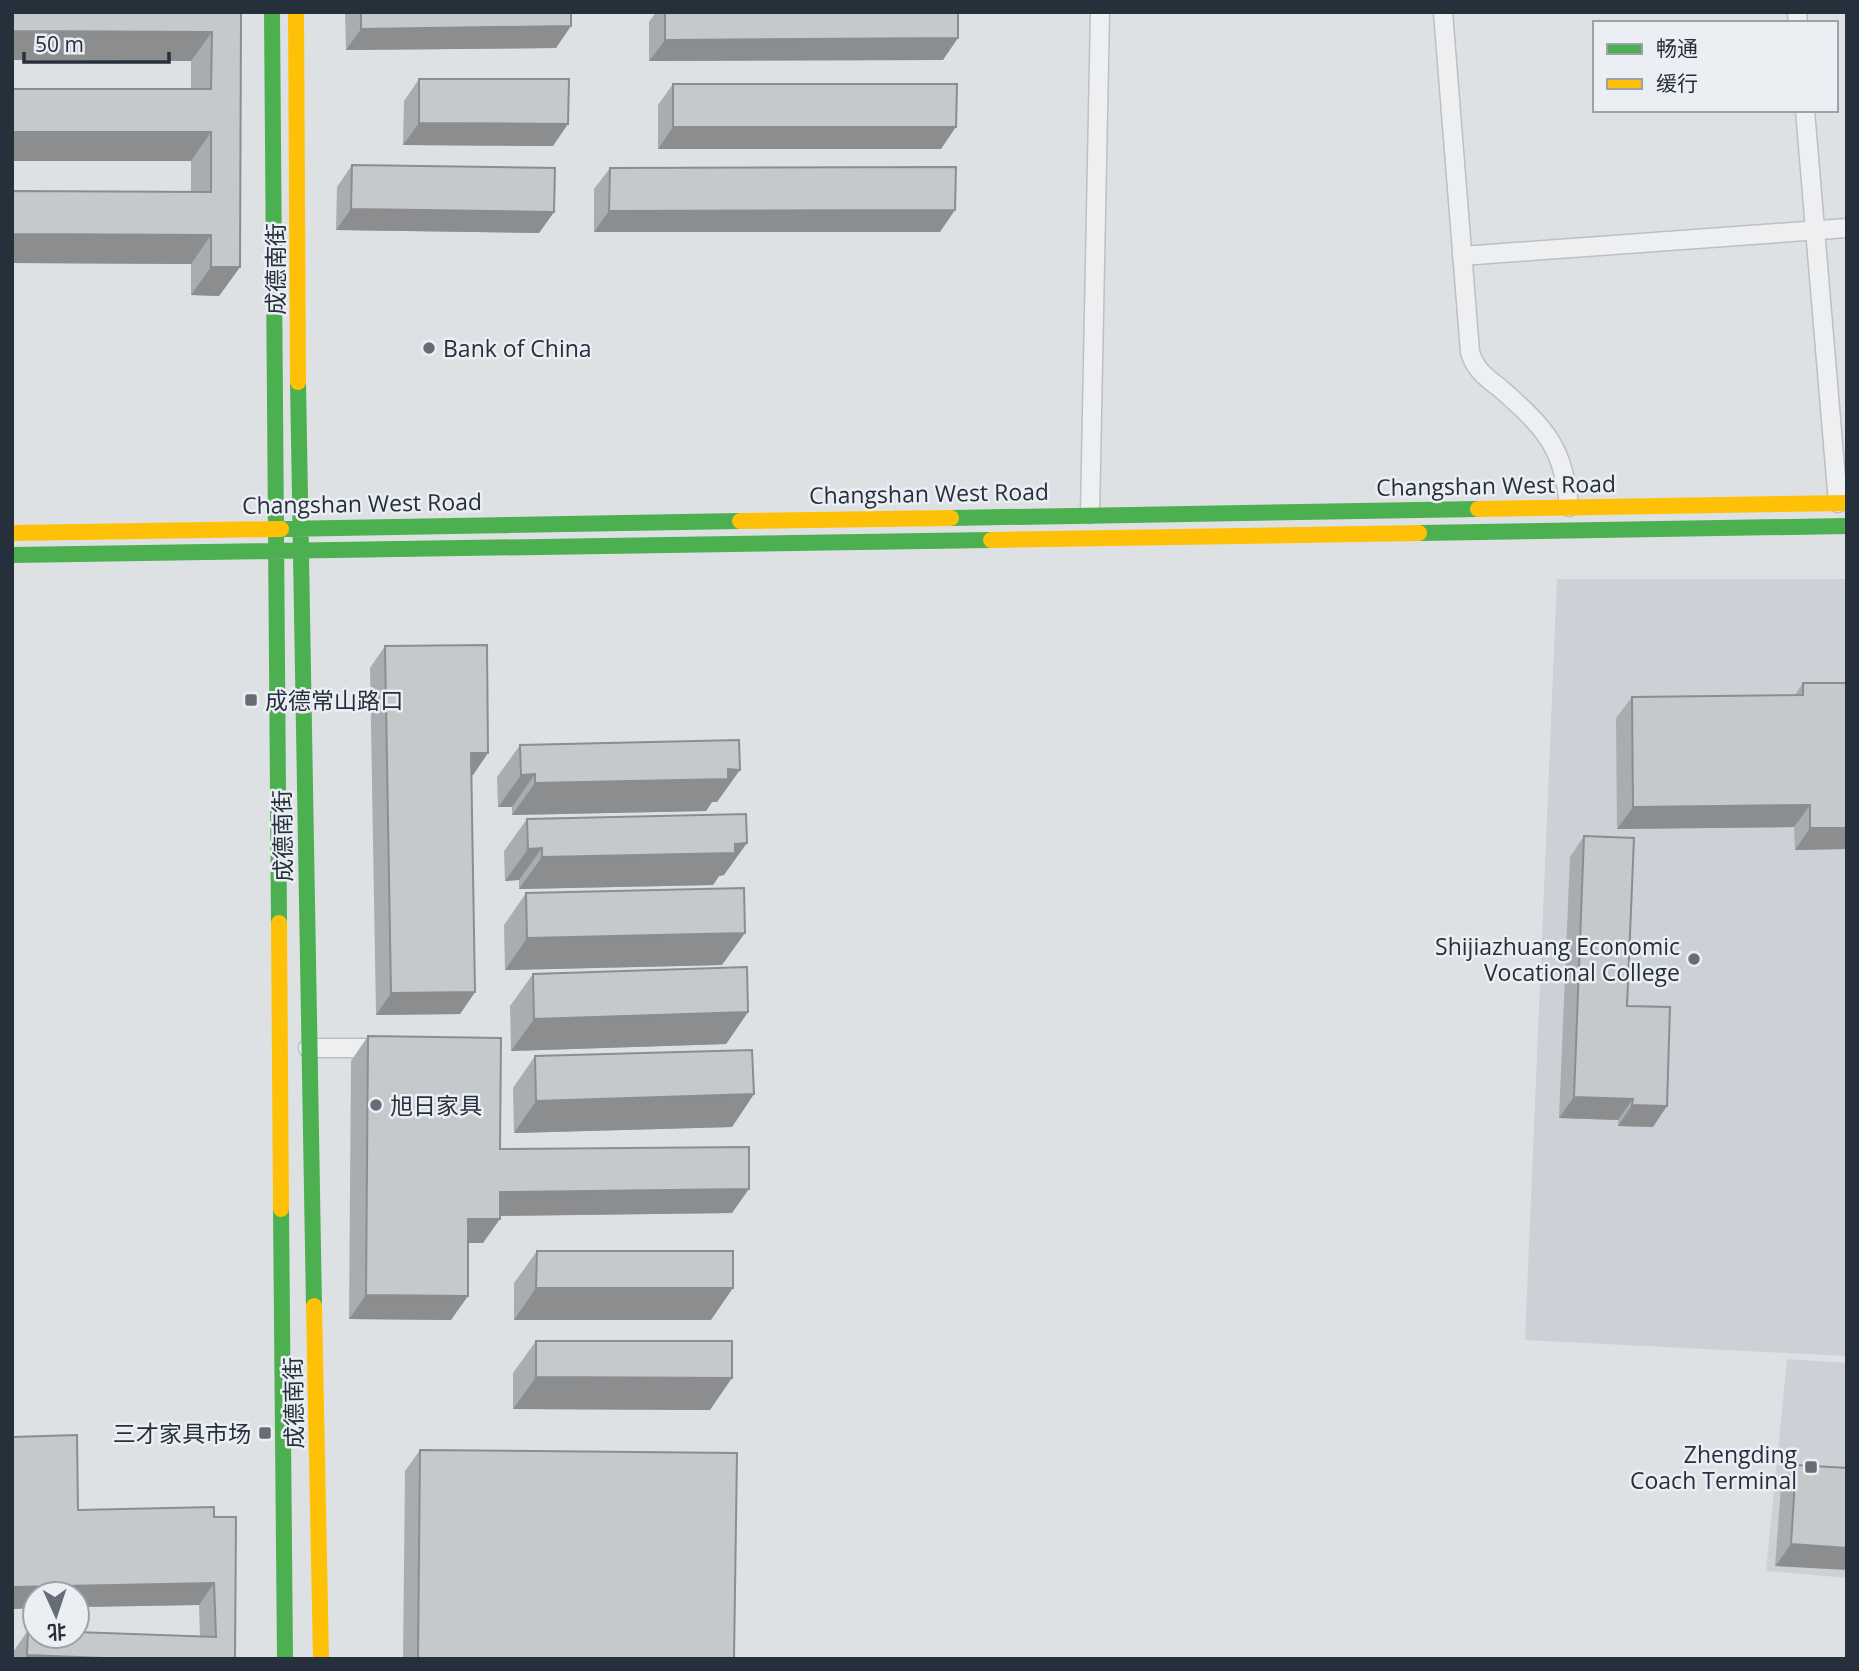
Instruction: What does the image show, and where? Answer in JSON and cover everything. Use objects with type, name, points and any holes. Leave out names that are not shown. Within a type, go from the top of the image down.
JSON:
[{"type":"main road","name":"成德南街","points":[[272,12],[285,1659]]},
{"type":"main road","name":"成德南街","points":[[296,12],[299,550],[321,1659]]},
{"type":"main road","name":"Changshan West Road","points":[[12,533],[1842,503]]},
{"type":"main road","name":"Changshan West Road","points":[[12,555],[1847,526]]},
{"type":"street","points":[[1090,514],[1100,12]]},
{"type":"street","points":[[1443,12],[1470,352],[1474,366],[1530,415],[1552,442],[1566,471],[1569,507]]},
{"type":"street","points":[[1805,112],[1842,503]]},
{"type":"street","points":[[1462,256],[1847,228]]},
{"type":"street","points":[[308,1048],[401,1048]]},
{"type":"shaded area","name":"Shijiazhuang Economic Vocational College","points":[[1557,579],[1847,579],[1847,1356],[1525,1340]]},
{"type":"shaded area","name":"Zhengding Coach Terminal","points":[[1787,1359],[1847,1363],[1847,1578],[1766,1571]]},
{"type":"building","points":[[12,12],[241,12],[240,267],[211,267],[211,235],[12,234],[12,191],[211,192],[211,132],[12,132],[12,89],[211,89],[212,32],[12,31]]},
{"type":"building","points":[[361,12],[571,12],[571,26],[361,29]]},
{"type":"building","points":[[665,12],[958,12],[958,38],[665,40]]},
{"type":"building","points":[[419,79],[569,79],[568,124],[419,123]]},
{"type":"building","points":[[673,84],[957,84],[956,127],[673,127]]},
{"type":"building","points":[[352,165],[555,168],[554,212],[351,209]]},
{"type":"building","points":[[956,167],[955,210],[609,211],[610,168]]},
{"type":"building","points":[[487,645],[488,753],[471,753],[475,992],[391,993],[385,646]]},
{"type":"building","points":[[1803,683],[1847,683],[1847,828],[1810,828],[1810,805],[1633,807],[1632,697],[1803,695]]},
{"type":"building","points":[[739,740],[740,770],[728,769],[728,779],[535,783],[535,774],[521,775],[520,745]]},
{"type":"building","points":[[746,814],[747,843],[735,844],[735,853],[542,857],[542,848],[528,849],[527,819]]},
{"type":"building","points":[[1584,836],[1634,838],[1627,1006],[1670,1007],[1667,1106],[1632,1105],[1633,1099],[1574,1097]]},
{"type":"building","points":[[744,888],[745,933],[527,938],[526,893]]},
{"type":"building","points":[[747,967],[748,1012],[534,1019],[533,974]]},
{"type":"building","points":[[368,1036],[501,1038],[500,1149],[749,1147],[749,1189],[500,1192],[500,1219],[468,1219],[468,1296],[366,1295]]},
{"type":"building","points":[[752,1050],[754,1094],[536,1101],[535,1056]]},
{"type":"building","points":[[537,1251],[733,1251],[733,1288],[536,1288]]},
{"type":"building","points":[[536,1341],[732,1341],[732,1378],[536,1377]]},
{"type":"building","points":[[77,1435],[78,1510],[214,1507],[214,1517],[236,1517],[235,1659],[27,1655],[27,1650],[91,1650],[91,1633],[216,1637],[214,1583],[91,1585],[91,1580],[21,1580],[21,1587],[12,1587],[12,1437]]},
{"type":"building","points":[[420,1450],[737,1453],[734,1659],[418,1659]]},
{"type":"building","points":[[1796,1465],[1847,1468],[1847,1548],[1791,1544]]},
{"type":"traffic: fast","points":[[272,12],[279,923]]},
{"type":"traffic: fast","points":[[298,382],[314,1306]]},
{"type":"traffic: fast","points":[[951,518],[1478,509]]},
{"type":"traffic: fast","points":[[281,529],[740,521]]},
{"type":"traffic: fast","points":[[1419,533],[1847,526]]},
{"type":"traffic: fast","points":[[12,555],[991,540]]},
{"type":"traffic: fast","points":[[281,1209],[285,1659]]},
{"type":"traffic: slow","points":[[296,12],[298,382]]},
{"type":"traffic: slow","points":[[1478,509],[1847,503]]},
{"type":"traffic: slow","points":[[740,521],[951,518]]},
{"type":"traffic: slow","points":[[12,533],[281,529]]},
{"type":"traffic: slow","points":[[991,540],[1419,533]]},
{"type":"traffic: slow","points":[[279,923],[281,1209]]},
{"type":"traffic: slow","points":[[314,1306],[321,1659]]},
{"type":"place","name":"Bank of China","points":[[429,348]]},
{"type":"place","name":"成德常山路口","points":[[251,700]]},
{"type":"place","name":"Shijiazhuang Economic Vocational College","points":[[1694,959]]},
{"type":"place","name":"旭日家具","points":[[376,1105]]},
{"type":"place","name":"三才家具市场","points":[[265,1433]]},
{"type":"place","name":"Zhengding Coach Terminal","points":[[1811,1467]]}]
